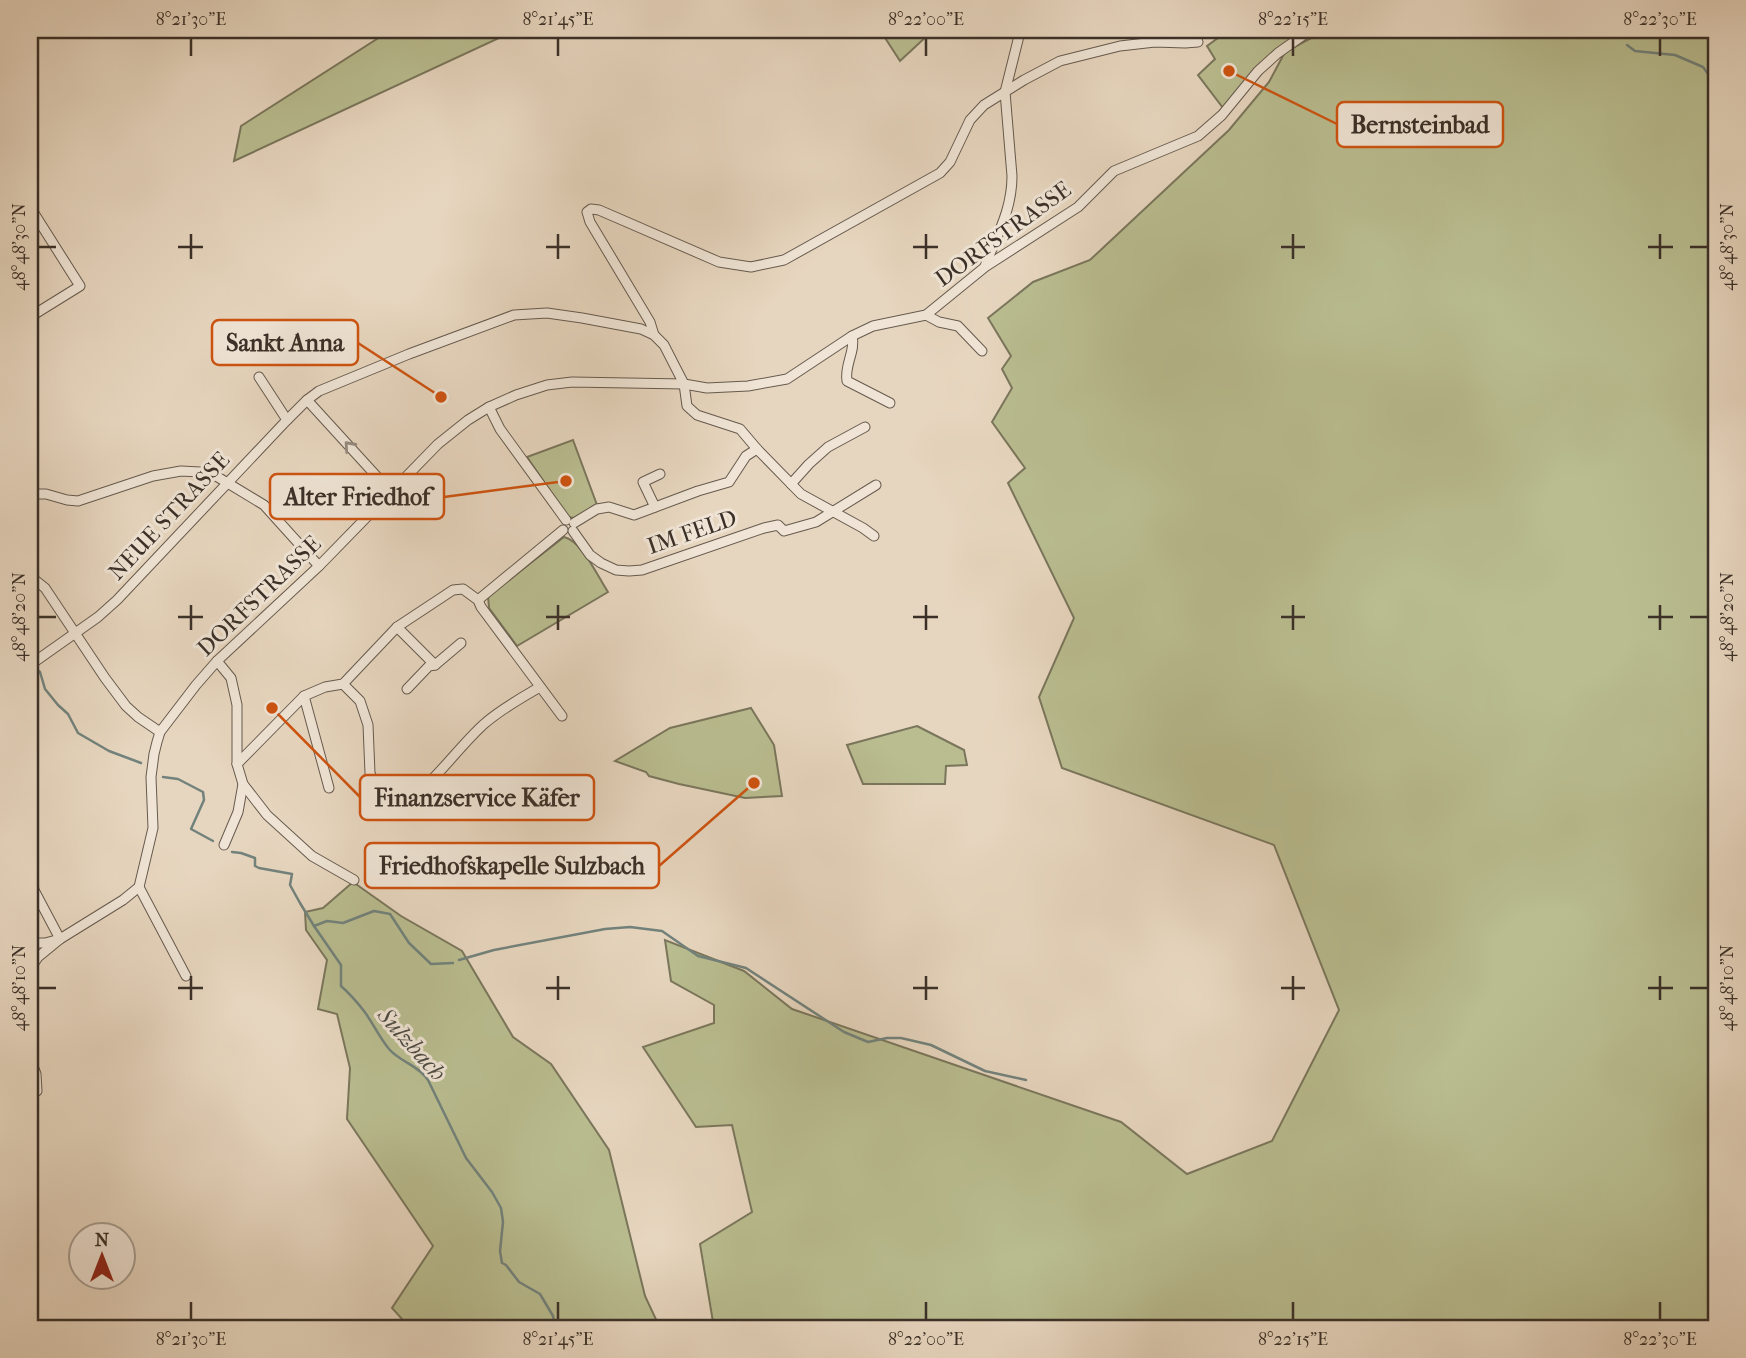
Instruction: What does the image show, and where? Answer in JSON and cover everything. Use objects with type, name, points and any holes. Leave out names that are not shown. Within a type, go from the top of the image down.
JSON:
[{"type":"street","points":[[985,267],[1007,215],[1012,190],[1004,92],[1018,36]]},
{"type":"street","name":"DORFSTRASSE","points":[[139,887],[153,828],[152,765],[160,732],[217,661],[319,566],[438,444],[468,420],[516,395],[560,383],[684,384],[706,388],[748,386],[787,379],[852,336],[873,326],[926,315],[985,267],[1078,207],[1114,171],[1198,136],[1222,115],[1258,71],[1302,36]]},
{"type":"street","points":[[874,536],[802,494],[740,429],[697,415],[687,406],[684,384],[664,345],[654,335],[650,322],[590,222],[587,212],[591,209],[599,210],[719,262],[751,267],[784,260],[940,173],[950,162],[970,120],[984,106],[1060,61],[1120,46],[1155,42],[1198,42]]},
{"type":"street","points":[[30,207],[80,286],[30,317]]},
{"type":"street","name":"NEUE STRASSE","points":[[30,665],[98,617],[117,600],[287,420],[319,391],[514,315],[547,313],[570,316],[654,335]]},
{"type":"street","name":"DORFSTRASSE","points":[[926,315],[939,322],[958,326],[982,351]]},
{"type":"street","points":[[852,336],[854,344],[845,372],[847,381],[890,403]]},
{"type":"street","points":[[259,377],[287,420]]},
{"type":"street","points":[[307,400],[391,492]]},
{"type":"street","name":"IM FELD","points":[[489,407],[500,429],[590,555],[616,570],[642,570],[764,528],[778,526],[784,531],[816,522],[876,485]]},
{"type":"street","points":[[791,485],[828,447],[865,426]]},
{"type":"street","points":[[478,600],[569,526],[597,509],[609,508],[634,515],[729,482],[746,456],[757,449]]},
{"type":"street","points":[[30,494],[78,500],[153,476],[181,471],[200,472],[216,476],[264,505],[319,566]]},
{"type":"street","points":[[655,507],[643,482],[660,474]]},
{"type":"street","points":[[30,576],[45,588],[126,706],[160,732]]},
{"type":"street","points":[[237,764],[304,696],[325,687],[343,684],[397,627],[453,590],[463,589],[478,600],[562,716]]},
{"type":"street","points":[[397,627],[435,665]]},
{"type":"street","points":[[407,689],[429,666],[435,665],[461,643]]},
{"type":"street","points":[[217,661],[231,678],[237,705],[237,764],[243,784],[267,814],[312,856],[354,880]]},
{"type":"street","points":[[343,684],[360,701],[368,725],[370,773],[379,797],[392,811],[403,806],[425,786],[485,723],[540,687]]},
{"type":"street","points":[[304,696],[329,788]]},
{"type":"street","points":[[223,845],[238,812],[243,784]]},
{"type":"street","points":[[30,868],[34,890],[60,939]]},
{"type":"street","points":[[30,969],[38,957],[60,939],[123,901],[139,887],[186,976]]},
{"type":"street","points":[[30,943],[60,939]]},
{"type":"street","points":[[30,1058],[36,1074],[37,1091]]},
{"type":"green space","points":[[391,30],[516,30],[234,161],[241,126]]},
{"type":"green space","points":[[880,30],[1014,32],[929,34],[900,61]]},
{"type":"green space","points":[[1229,30],[1303,30],[1260,66],[1223,108],[1198,75],[1215,59],[1207,46]]},
{"type":"green space","points":[[1326,30],[1716,30],[1716,1328],[714,1328],[700,1244],[752,1212],[732,1125],[696,1127],[643,1047],[714,1023],[714,1005],[671,981],[665,940],[744,971],[792,1009],[1121,1122],[1187,1174],[1272,1141],[1339,1010],[1274,845],[1062,768],[1039,697],[1074,618],[1008,483],[1025,468],[992,422],[1012,388],[1002,369],[1011,356],[988,318],[1033,282],[1090,260],[1229,130],[1269,82],[1285,52]]},
{"type":"green space","points":[[573,440],[597,505],[574,518],[568,517],[527,457]]},
{"type":"green space","points":[[564,537],[583,552],[608,592],[517,646],[489,608],[488,596]]},
{"type":"green space","points":[[751,708],[774,745],[782,796],[745,798],[649,776],[646,772],[615,761],[670,728]]},
{"type":"green space","points":[[917,726],[964,750],[967,765],[946,766],[945,784],[863,784],[847,745]]},
{"type":"green space","points":[[353,882],[401,916],[462,951],[513,1037],[551,1064],[609,1150],[645,1296],[660,1328],[410,1328],[392,1308],[433,1246],[347,1119],[350,1068],[337,1014],[318,1009],[327,960],[306,930],[305,912],[323,908]]},
{"type":"waterway","points":[[1608,30],[1614,34]]},
{"type":"waterway","points":[[1627,45],[1635,51],[1675,55],[1703,67],[1716,85]]},
{"type":"waterway","points":[[36,669],[40,672],[45,689],[68,714],[78,733],[109,751],[141,763]]},
{"type":"waterway","points":[[163,777],[178,779],[203,792],[204,800],[191,829],[213,841]]},
{"type":"waterway","name":"Sulzbach","points":[[232,852],[255,858],[255,866],[259,868],[292,874],[290,885],[341,965],[341,986],[364,1011],[389,1049],[428,1080],[466,1158],[501,1208],[502,1263],[519,1282],[540,1294],[553,1316],[555,1328]]},
{"type":"waterway","points":[[314,926],[327,921],[343,923],[374,911],[390,914],[409,943],[431,964],[453,963]]},
{"type":"waterway","points":[[459,960],[494,950],[605,929],[630,927],[662,931],[698,956],[746,968],[844,1032],[868,1042],[901,1038],[931,1045],[985,1071],[1026,1080]]},
{"type":"place","name":"Bernsteinbad","points":[[1229,71]]},
{"type":"place","name":"Sankt Anna","points":[[441,397]]},
{"type":"place","name":"Alter Friedhof","points":[[566,481]]},
{"type":"place","name":"Finanzservice Käfer","points":[[272,708]]},
{"type":"place","name":"Friedhofskapelle Sulzbach","points":[[754,783]]}]
